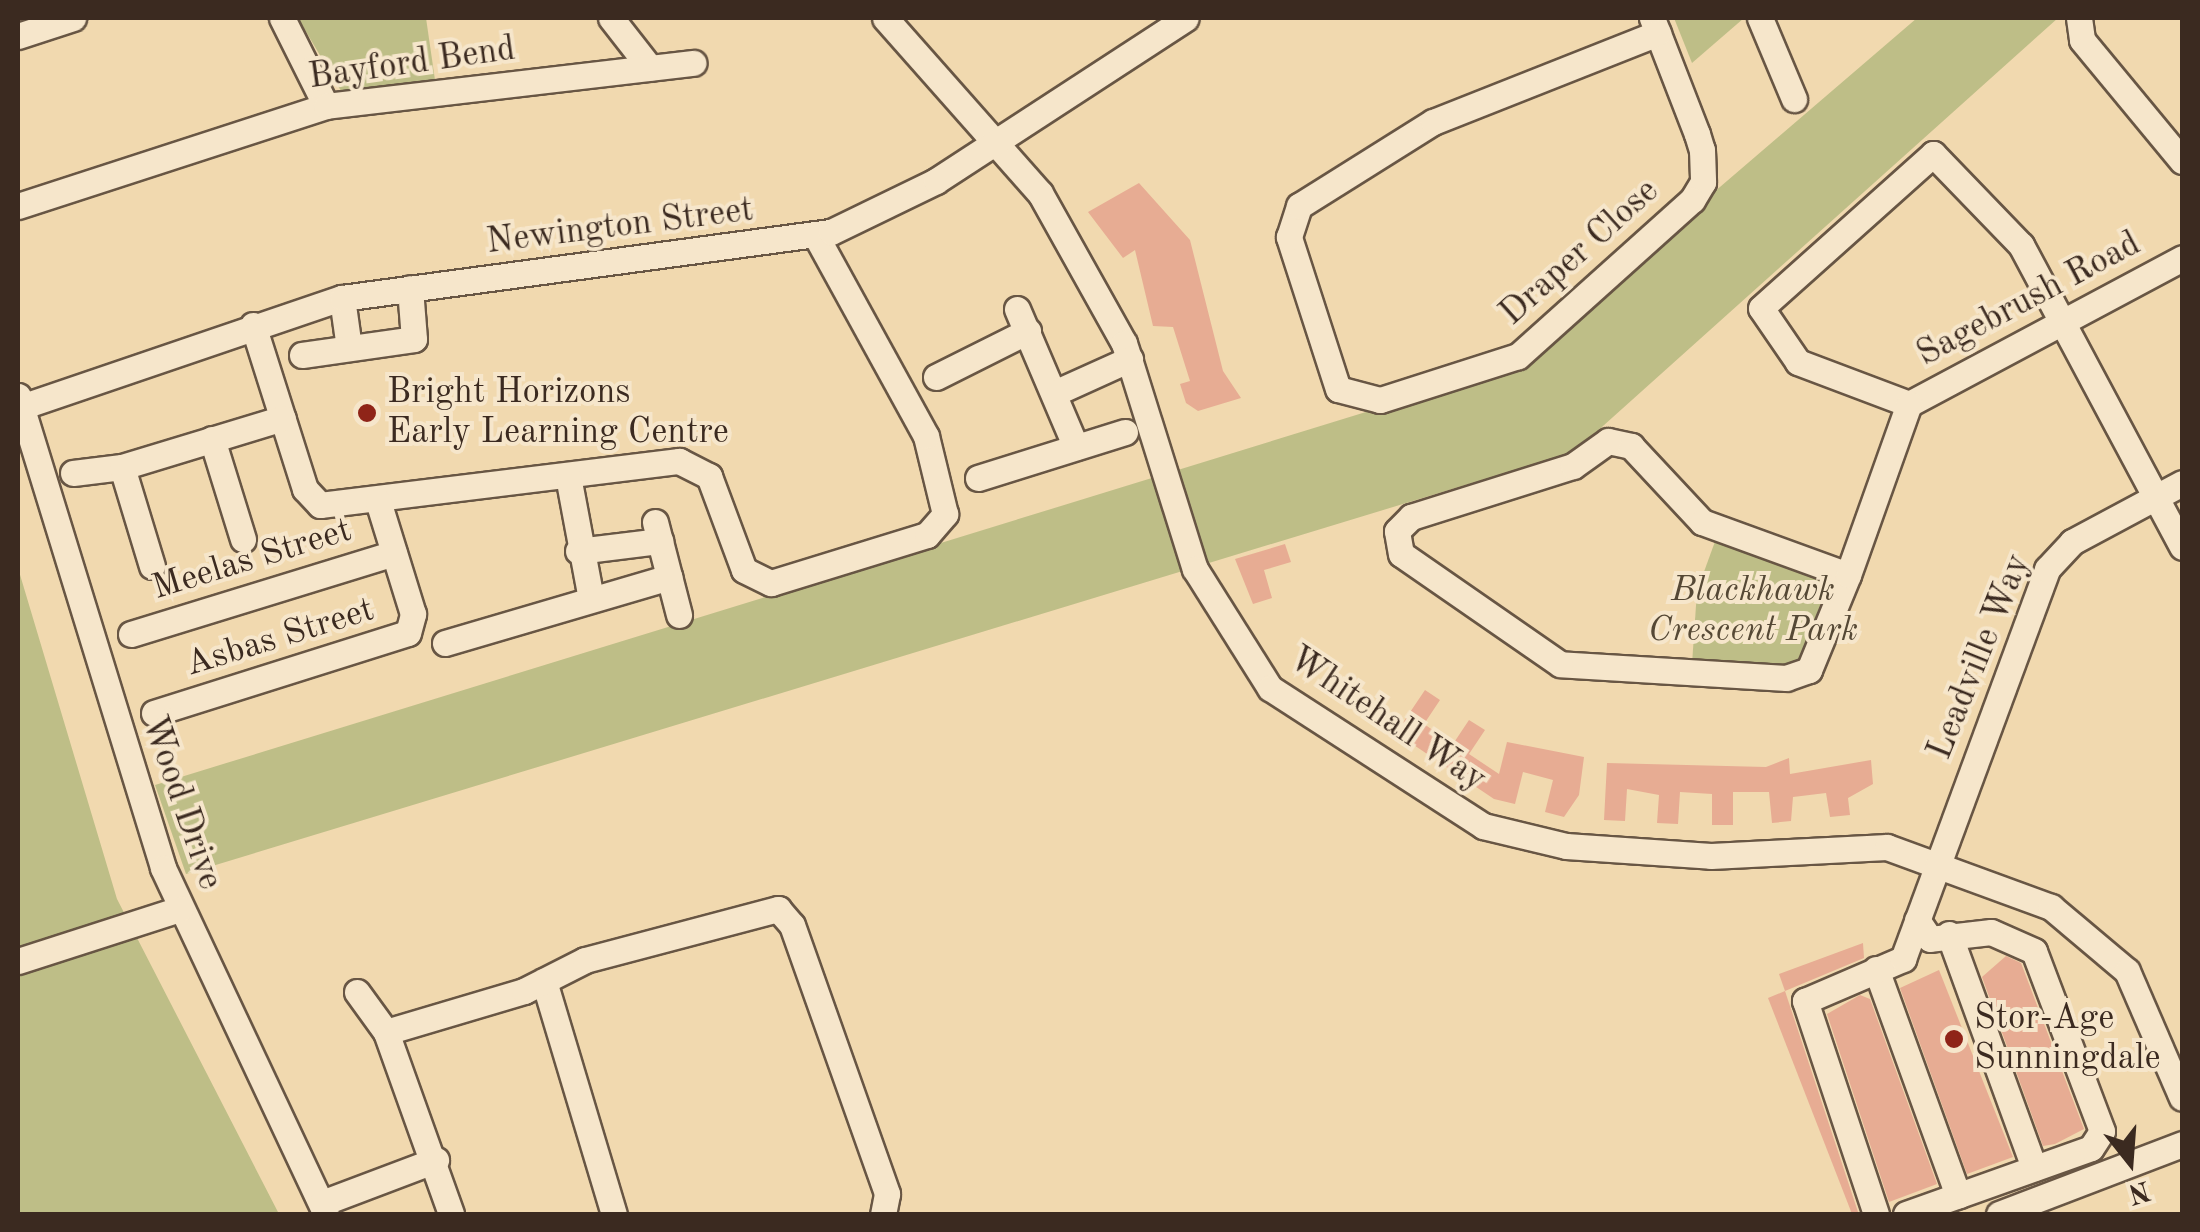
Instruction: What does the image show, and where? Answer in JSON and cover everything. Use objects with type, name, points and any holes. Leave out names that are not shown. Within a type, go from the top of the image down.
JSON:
[{"type":"street","points":[[18,36],[73,18]]},
{"type":"street","points":[[282,18],[326,106]]},
{"type":"street","points":[[612,18],[650,68]]},
{"type":"street","name":"Whitehall Way","points":[[885,18],[1031,178],[1130,359],[1187,548],[1246,659],[1279,695],[1446,809],[1581,848],[1722,856],[1871,845],[1938,863],[2051,906],[2112,954],[2140,993],[2182,1098]]},
{"type":"street","name":"Newington Street","points":[[19,402],[342,298],[816,236],[936,181],[995,138],[1186,18]]},
{"type":"street","points":[[1760,18],[1794,100]]},
{"type":"street","points":[[2078,18],[2082,40],[2182,162]]},
{"type":"street","name":"Draper Close","points":[[1655,25],[1702,150],[1704,182],[1692,200],[1518,356],[1380,400],[1338,389],[1289,237],[1299,206],[1433,122],[1655,25]]},
{"type":"street","name":"Bayford Bend","points":[[18,206],[326,106],[692,63]]},
{"type":"street","points":[[1848,575],[1702,522],[1615,440],[1573,466],[1411,517],[1395,538],[1406,560],[1571,666],[1797,676],[1821,654],[1909,404],[1798,362],[1761,308],[1927,155],[1957,168],[2009,228],[2182,547]]},
{"type":"street","points":[[253,325],[314,501],[378,502],[678,461],[702,470],[720,494],[744,570],[762,582],[939,526],[946,508],[926,436],[816,236]]},
{"type":"street","name":"Sagebrush Road","points":[[1909,404],[2182,258]]},
{"type":"street","points":[[302,355],[414,339],[410,288]]},
{"type":"street","points":[[342,298],[349,348]]},
{"type":"street","points":[[936,378],[1022,320],[1059,390],[1076,446]]},
{"type":"street","points":[[1059,390],[1130,359]]},
{"type":"street","name":"Wood Drive","points":[[19,402],[180,909],[324,1209]]},
{"type":"street","points":[[73,473],[122,467],[283,418]]},
{"type":"street","points":[[978,478],[1125,432]]},
{"type":"street","points":[[212,440],[243,539]]},
{"type":"street","points":[[122,467],[152,566]]},
{"type":"street","points":[[568,476],[578,551],[591,600]]},
{"type":"street","name":"Leadville Way","points":[[1876,969],[1903,960],[2047,569],[2072,542],[2182,483]]},
{"type":"street","name":"Asbas Street","points":[[154,713],[404,636],[413,614],[378,502]]},
{"type":"street","points":[[578,551],[657,532],[679,616]]},
{"type":"street","name":"Meelas Street","points":[[131,634],[394,554]]},
{"type":"street","points":[[445,643],[669,577]]},
{"type":"street","points":[[386,1032],[761,907],[784,913],[887,1194],[883,1214]]},
{"type":"street","points":[[18,960],[180,909]]},
{"type":"street","points":[[1906,1214],[2034,1168],[2100,1138],[2082,1072],[2034,951],[1992,932],[1925,937],[1918,920]]},
{"type":"street","points":[[1949,934],[2034,1168]]},
{"type":"street","points":[[1876,1214],[1803,1008],[1814,992],[1876,969],[1958,1196]]},
{"type":"street","points":[[544,981],[614,1214]]},
{"type":"street","points":[[357,992],[386,1032],[436,1160],[451,1214]]},
{"type":"street","points":[[1999,1214],[2182,1144]]},
{"type":"street","points":[[324,1209],[436,1160]]},
{"type":"street","points":[[2040,1214],[2182,1162]]},
{"type":"green space","points":[[298,18],[426,18],[435,80],[341,91]]},
{"type":"green space","points":[[1674,18],[1744,18],[1692,63]]},
{"type":"green space","points":[[1917,18],[2058,18],[1574,452],[186,874],[155,785],[1509,368]]},
{"type":"green space","name":"Blackhawk Crescent Park","points":[[1717,536],[1829,582],[1797,666],[1692,664],[1697,591]]},
{"type":"green space","points":[[18,568],[117,899],[279,1214],[18,1214]]},
{"type":"building","points":[[1139,183],[1190,240],[1223,371],[1241,398],[1198,411],[1186,403],[1180,384],[1190,381],[1173,327],[1153,326],[1135,250],[1123,258],[1088,212]]},
{"type":"building","points":[[1285,544],[1291,562],[1264,570],[1272,598],[1253,604],[1235,559]]},
{"type":"building","points":[[1425,690],[1440,700],[1424,724],[1453,744],[1469,720],[1485,730],[1469,754],[1499,774],[1507,742],[1584,757],[1579,795],[1564,817],[1545,812],[1553,780],[1523,772],[1515,804],[1494,799],[1396,733]]},
{"type":"building","points":[[1789,758],[1790,774],[1871,760],[1873,784],[1848,798],[1850,815],[1830,817],[1826,793],[1793,797],[1791,821],[1772,823],[1769,792],[1733,792],[1733,825],[1712,825],[1712,794],[1680,792],[1678,824],[1657,823],[1659,795],[1627,789],[1625,821],[1604,820],[1607,763],[1766,767]]},
{"type":"building","points":[[1863,943],[1864,958],[1785,991],[1779,974]]},
{"type":"building","points":[[2006,956],[2021,963],[2084,1129],[2055,1144],[2043,1146],[1982,977]]},
{"type":"building","points":[[1939,970],[2013,1157],[1967,1174],[1900,988]]},
{"type":"building","points":[[1785,991],[1858,1212],[1852,1214],[1768,998]]},
{"type":"building","points":[[1860,995],[1870,999],[1937,1184],[1889,1202],[1827,1014]]},
{"type":"place","name":"Bright Horizons Early Learning Centre","points":[[367,413]]},
{"type":"place","name":"Stor-Age Sunningdale","points":[[1954,1039]]}]
